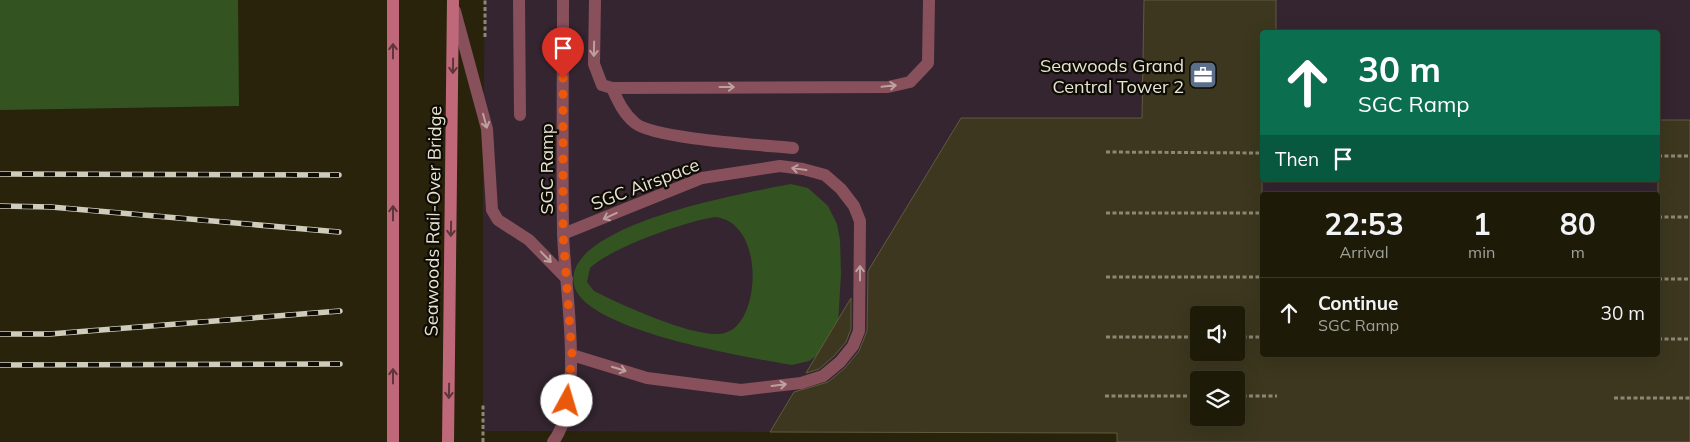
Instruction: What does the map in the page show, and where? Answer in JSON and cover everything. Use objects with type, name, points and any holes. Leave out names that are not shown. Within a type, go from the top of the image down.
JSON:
[{"type":"main road","points":[[393,0],[393,442]]},
{"type":"main road","name":"Seawoods Rail-Over Bridge","points":[[448,442],[453,3]]},
{"type":"lane","points":[[519,0],[520,115]]},
{"type":"lane","name":"SGC Ramp","points":[[553,442],[566,416],[572,355],[563,234],[563,0]]},
{"type":"lane","points":[[595,0],[594,64],[602,84],[612,88],[888,87],[910,82],[928,63],[929,0]]},
{"type":"lane","points":[[453,3],[488,129],[492,210],[498,220],[529,240],[567,279]]},
{"type":"lane","points":[[612,88],[621,109],[636,124],[664,134],[793,148]]},
{"type":"lane","name":"SGC Airspace","points":[[563,234],[702,178],[780,166],[803,169],[825,175],[846,195],[854,206],[860,221],[859,331],[853,346],[823,376],[801,383],[741,390],[646,378],[572,355]]},
{"type":"path","points":[[1106,152],[1260,153]]},
{"type":"path","points":[[1660,156],[1690,156]]},
{"type":"path","points":[[1106,213],[1260,213]]},
{"type":"path","points":[[1660,217],[1690,217]]},
{"type":"path","points":[[1106,277],[1260,277]]},
{"type":"path","points":[[1660,279],[1690,279]]},
{"type":"path","points":[[1106,337],[1190,337]]},
{"type":"path","points":[[1245,337],[1260,337]]},
{"type":"path","points":[[1660,338],[1690,339]]},
{"type":"path","points":[[1105,396],[1190,396]]},
{"type":"path","points":[[1245,396],[1277,396]]},
{"type":"path","points":[[1614,398],[1690,398]]},
{"type":"path","points":[[483,405],[483,442]]},
{"type":"shaded area","points":[[485,0],[1690,0],[1690,435],[483,431]]},
{"type":"green space","points":[[0,0],[238,0],[239,106],[0,110]]},
{"type":"green space","points":[[791,184],[808,188],[828,206],[837,224],[840,240],[841,274],[838,324],[820,353],[809,361],[792,365],[671,340],[637,329],[607,316],[585,301],[574,285],[578,263],[597,245],[626,228],[701,203]],"holes":[[[715,217],[732,223],[743,236],[750,254],[753,274],[751,294],[746,312],[737,326],[725,333],[698,332],[663,321],[594,291],[587,282],[590,268],[600,260],[649,236],[685,224]]]},
{"type":"building","points":[[1144,0],[1276,0],[1276,30],[1260,30],[1260,182],[1262,182],[1262,192],[1260,192],[1260,357],[1660,357],[1660,192],[1658,192],[1658,182],[1660,182],[1660,120],[1690,120],[1690,442],[1117,442],[1117,433],[770,432],[794,392],[828,382],[845,368],[859,351],[867,331],[868,271],[961,118],[1142,118]]},
{"type":"building","points":[[851,298],[851,329],[846,342],[819,369],[806,373]]},
{"type":"railway","points":[[0,174],[339,175]]},
{"type":"railway","points":[[0,206],[51,207],[339,232]]},
{"type":"railway","points":[[0,334],[50,334],[340,311]]},
{"type":"railway","points":[[0,365],[340,364]]},
{"type":"place","name":"Seawoods Grand Central Tower 2","points":[[1203,75]]},
{"type":"route","points":[[563,78],[563,234],[572,355],[567,401]]}]
